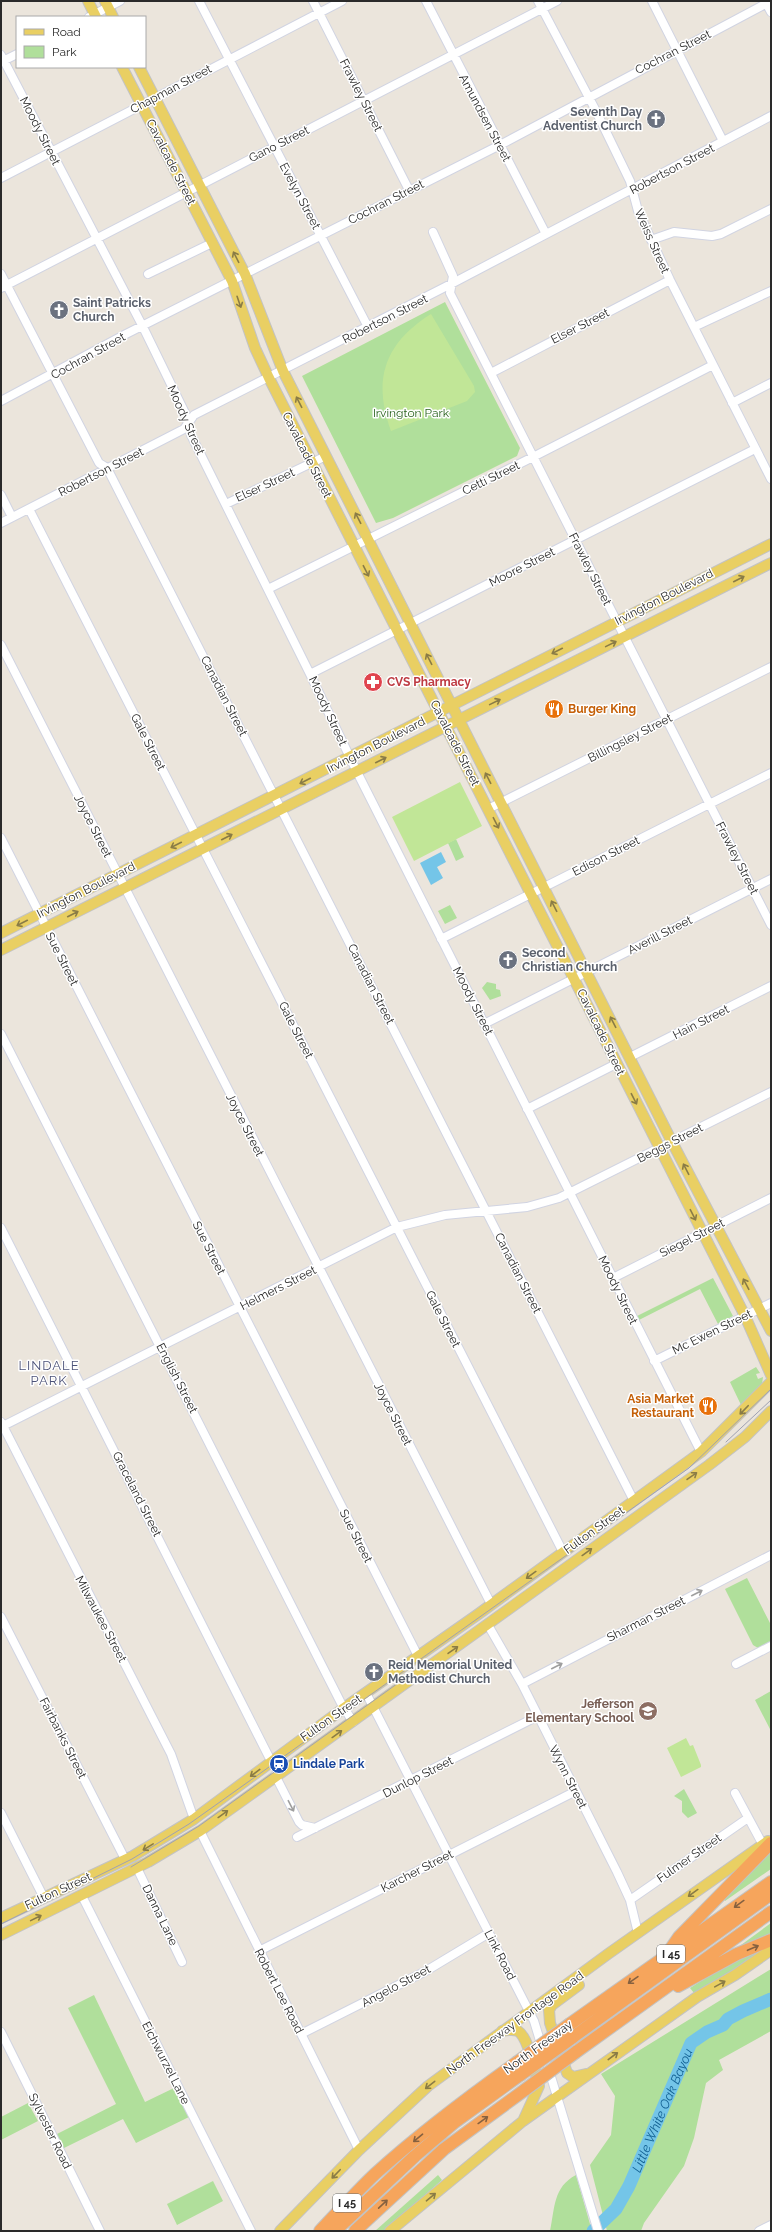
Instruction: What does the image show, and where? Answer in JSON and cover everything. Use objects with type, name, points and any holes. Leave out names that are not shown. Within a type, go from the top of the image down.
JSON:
[{"type":"highway","points":[[664,1958],[679,1937],[766,1841]]},
{"type":"highway","name":"North Freeway","points":[[320,2231],[374,2175],[450,2110],[771,1882]]},
{"type":"highway","name":"North Freeway","points":[[335,2231],[415,2156],[455,2122],[771,1894]]},
{"type":"highway","name":"I 45","points":[[355,2231],[444,2149],[526,2088],[771,1912]]},
{"type":"highway","points":[[631,2012],[737,1954],[771,1940]]},
{"type":"main road","points":[[88,1],[93,16]]},
{"type":"main road","points":[[107,4],[113,16]]},
{"type":"main road","name":"Cavalcade Street","points":[[123,68],[232,281],[255,348],[311,463],[447,726],[616,1064],[745,1316],[771,1375]]},
{"type":"main road","name":"Cavalcade Street","points":[[140,68],[245,274],[283,371],[460,719],[672,1142],[771,1331]]},
{"type":"main road","name":"Irvington Boulevard","points":[[1,933],[440,713],[525,667],[771,544]]},
{"type":"main road","name":"Irvington Boulevard","points":[[1,950],[771,563]]},
{"type":"main road","points":[[708,575],[716,591]]},
{"type":"main road","points":[[525,667],[533,683]]},
{"type":"main road","name":"Fulton Street","points":[[1,1918],[125,1859],[194,1818],[344,1708],[491,1604],[700,1452],[771,1382]]},
{"type":"main road","name":"Fulton Street","points":[[1,1935],[137,1868],[200,1831],[275,1775],[353,1722],[373,1706],[714,1461],[745,1437],[771,1411]]},
{"type":"main road","name":"North Freeway Frontage Road","points":[[280,2231],[359,2150],[428,2086],[529,2011],[766,1841]]},
{"type":"main road","points":[[396,2229],[523,2121],[691,2001],[735,1975],[771,1950]]},
{"type":"main road","points":[[582,1974],[582,1983],[552,2005],[549,2019],[567,2073],[573,2077],[590,2073]]},
{"type":"main road","points":[[502,2031],[518,2031],[526,2039],[539,2086],[523,2121]]},
{"type":"street","points":[[93,16],[107,4],[120,1]]},
{"type":"street","name":"Evelyn Street","points":[[199,1],[368,327]]},
{"type":"street","name":"Frawley Street","points":[[313,1],[409,190]]},
{"type":"street","name":"Chapman Street","points":[[1,178],[318,12],[342,1]]},
{"type":"street","name":"Amundsen Street","points":[[426,1],[546,234]]},
{"type":"street","name":"Weiss Street","points":[[538,1],[630,181],[638,211],[651,240],[771,479]]},
{"type":"street","name":"Gano Street","points":[[4,287],[557,1]]},
{"type":"street","points":[[652,1],[723,141]]},
{"type":"street","points":[[768,2],[771,12]]},
{"type":"street","name":"Cochran Street","points":[[1,401],[53,375],[114,341],[500,144],[768,2]]},
{"type":"street","points":[[2,59],[16,54]]},
{"type":"street","name":"Moody Street","points":[[2,59],[143,327],[188,422],[191,435],[310,674],[350,758],[700,1452]]},
{"type":"street","name":"Robertson Street","points":[[1,523],[184,429],[194,415],[283,371],[451,284],[771,116]]},
{"type":"street","points":[[651,240],[674,232],[712,236],[721,234],[771,209]]},
{"type":"street","name":"Frawley Street","points":[[433,232],[453,276],[450,293],[771,925]]},
{"type":"street","points":[[148,274],[212,242]]},
{"type":"street","name":"Canadian Street","points":[[1,274],[4,287],[53,375],[99,463],[107,468],[634,1501]]},
{"type":"street","name":"Elser Street","points":[[491,373],[670,280]]},
{"type":"street","points":[[694,327],[771,291]]},
{"type":"street","name":"Cetti Street","points":[[268,589],[534,457],[713,365]]},
{"type":"street","points":[[732,403],[771,383]]},
{"type":"street","name":"Moore Street","points":[[310,674],[755,449]]},
{"type":"street","name":"Elser Street","points":[[226,504],[326,456]]},
{"type":"street","points":[[1,495],[12,517]]},
{"type":"street","name":"Gale Street","points":[[29,509],[563,1552]]},
{"type":"street","name":"Joyce Street","points":[[1,645],[317,1268],[491,1604]]},
{"type":"street","name":"Billingsley Street","points":[[488,809],[771,667]]},
{"type":"street","name":"Edison Street","points":[[441,939],[771,773]]},
{"type":"street","name":"Sue Street","points":[[1,838],[239,1308],[418,1656]]},
{"type":"street","name":"Averill Street","points":[[484,1024],[771,879]]},
{"type":"street","name":"Hain Street","points":[[630,1057],[771,986]]},
{"type":"street","name":"English Street","points":[[1,1034],[344,1708],[353,1722]]},
{"type":"street","points":[[527,1109],[616,1064]]},
{"type":"street","name":"Beggs Street","points":[[569,1193],[660,1149],[771,1092]]},
{"type":"street","name":"Helmers Street","points":[[2,1425],[161,1348],[397,1227],[445,1215],[487,1212],[547,1202],[569,1193]]},
{"type":"street","name":"Siegel Street","points":[[613,1278],[771,1198]]},
{"type":"street","name":"Graceland Street","points":[[1,1228],[271,1761]]},
{"type":"street","name":"Mc Ewen Street","points":[[654,1361],[771,1303]]},
{"type":"street","name":"Milwaukee Street","points":[[2,1425],[170,1754],[194,1818]]},
{"type":"street","name":"Sharman Street","points":[[522,1684],[771,1555]]},
{"type":"street","name":"Fairbanks Street","points":[[1,1617],[125,1859]]},
{"type":"street","name":"Wynn Street","points":[[488,1624],[522,1684],[630,1900],[638,1933]]},
{"type":"street","points":[[736,1664],[771,1646]]},
{"type":"street","name":"Link Road","points":[[366,1693],[534,2020],[556,2097],[598,2231]]},
{"type":"street","name":"Dunlop Street","points":[[297,1837],[538,1716]]},
{"type":"street","points":[[275,1775],[299,1822],[302,1825],[315,1828]]},
{"type":"street","name":"Karcher Street","points":[[259,1950],[576,1791]]},
{"type":"street","points":[[735,1793],[748,1818],[766,1841]]},
{"type":"street","points":[[1,1813],[44,1898]]},
{"type":"street","name":"Fulmer Street","points":[[630,1900],[748,1818]]},
{"type":"street","name":"Robert Lee Road","points":[[200,1831],[359,2150]]},
{"type":"street","name":"Danna Lane","points":[[137,1868],[182,1962]]},
{"type":"street","name":"Eichwurzel Lane","points":[[82,1896],[250,2231]]},
{"type":"street","name":"Angelo Street","points":[[301,2034],[426,1971],[489,1933]]},
{"type":"street","name":"Sylvester Road","points":[[1,2032],[100,2231]]},
{"type":"street","points":[[759,2231],[771,2225]]},
{"type":"green space","name":"Irvington Park","points":[[445,302],[520,448],[517,456],[393,518],[376,523],[302,376]]},
{"type":"green space","points":[[431,314],[474,386],[475,392],[467,401],[391,431],[385,412],[383,395],[383,379],[387,364],[393,350],[403,337],[415,325]]},
{"type":"green space","points":[[460,782],[482,826],[414,861],[392,817]]},
{"type":"green space","points":[[456,839],[464,857],[456,861],[448,843]]},
{"type":"green space","points":[[450,905],[457,918],[445,924],[438,911]]},
{"type":"green space","points":[[487,982],[496,984],[496,989],[500,990],[501,996],[490,1000],[482,988]]},
{"type":"green space","points":[[713,1278],[733,1316],[718,1324],[700,1289],[639,1320],[637,1316]]},
{"type":"green space","points":[[756,1367],[760,1373],[756,1374],[758,1379],[763,1377],[762,1384],[741,1405],[730,1382]]},
{"type":"green space","points":[[747,1578],[771,1625],[771,1642],[758,1648],[753,1645],[725,1589]]},
{"type":"green space","points":[[771,1691],[771,1731],[755,1700]]},
{"type":"green space","points":[[686,1738],[690,1746],[693,1745],[701,1767],[681,1777],[667,1748]]},
{"type":"green space","points":[[684,1789],[697,1813],[688,1818],[682,1812],[682,1801],[674,1796]]},
{"type":"green space","points":[[771,1849],[771,1869],[725,1901],[723,1898]]},
{"type":"green space","points":[[771,1923],[771,1939],[737,1948],[741,1945]]},
{"type":"green space","points":[[771,1944],[740,1968],[694,1993],[690,1988],[730,1963]]},
{"type":"green space","points":[[771,1969],[771,2031],[719,2060],[723,2070],[706,2083],[694,2138],[684,2166],[644,2223],[641,2231],[607,2231],[590,2165],[611,2135],[615,2096],[601,2074]]},
{"type":"green space","points":[[94,1995],[145,2102],[174,2088],[189,2117],[136,2143],[123,2119],[62,2149],[55,2135],[116,2104],[68,2008]]},
{"type":"green space","points":[[28,2103],[38,2121],[1,2140],[1,2117]]},
{"type":"green space","points":[[438,2175],[442,2180],[384,2231],[375,2231]]},
{"type":"green space","points":[[576,2175],[592,2231],[550,2231],[554,2206],[559,2192],[568,2180]]},
{"type":"green space","points":[[213,2181],[223,2201],[177,2225],[167,2204]]},
{"type":"water","points":[[441,852],[446,862],[437,867],[443,878],[431,885],[420,863]]},
{"type":"waterway","name":"Little White Oak Bayou","points":[[593,2231],[616,2209],[629,2186],[691,2043],[707,2032],[723,2025],[728,2019],[771,1999]]},
{"type":"tram line","points":[[1,1924],[132,1859],[189,1824],[689,1468],[771,1389]]},
{"type":"tram line","points":[[726,1442],[771,1400]]},
{"type":"tram line","points":[[131,1867],[199,1826],[401,1681]]},
{"type":"place","name":"Seventh Day Adventist Church","points":[[656,119]]},
{"type":"place","name":"Saint Patricks Church","points":[[59,310]]},
{"type":"place","name":"CVS Pharmacy","points":[[373,682]]},
{"type":"place","name":"Burger King","points":[[554,709]]},
{"type":"place","name":"Second Christian Church","points":[[508,960]]},
{"type":"place","name":"Asia Market Restaurant","points":[[708,1406]]},
{"type":"place","name":"Reid Memorial United Methodist Church","points":[[374,1672]]},
{"type":"place","name":"Jefferson Elementary School","points":[[648,1711]]},
{"type":"place","name":"Lindale Park","points":[[279,1764]]},
{"type":"district","name":"LINDALE PARK","points":[[49,1372]]}]
